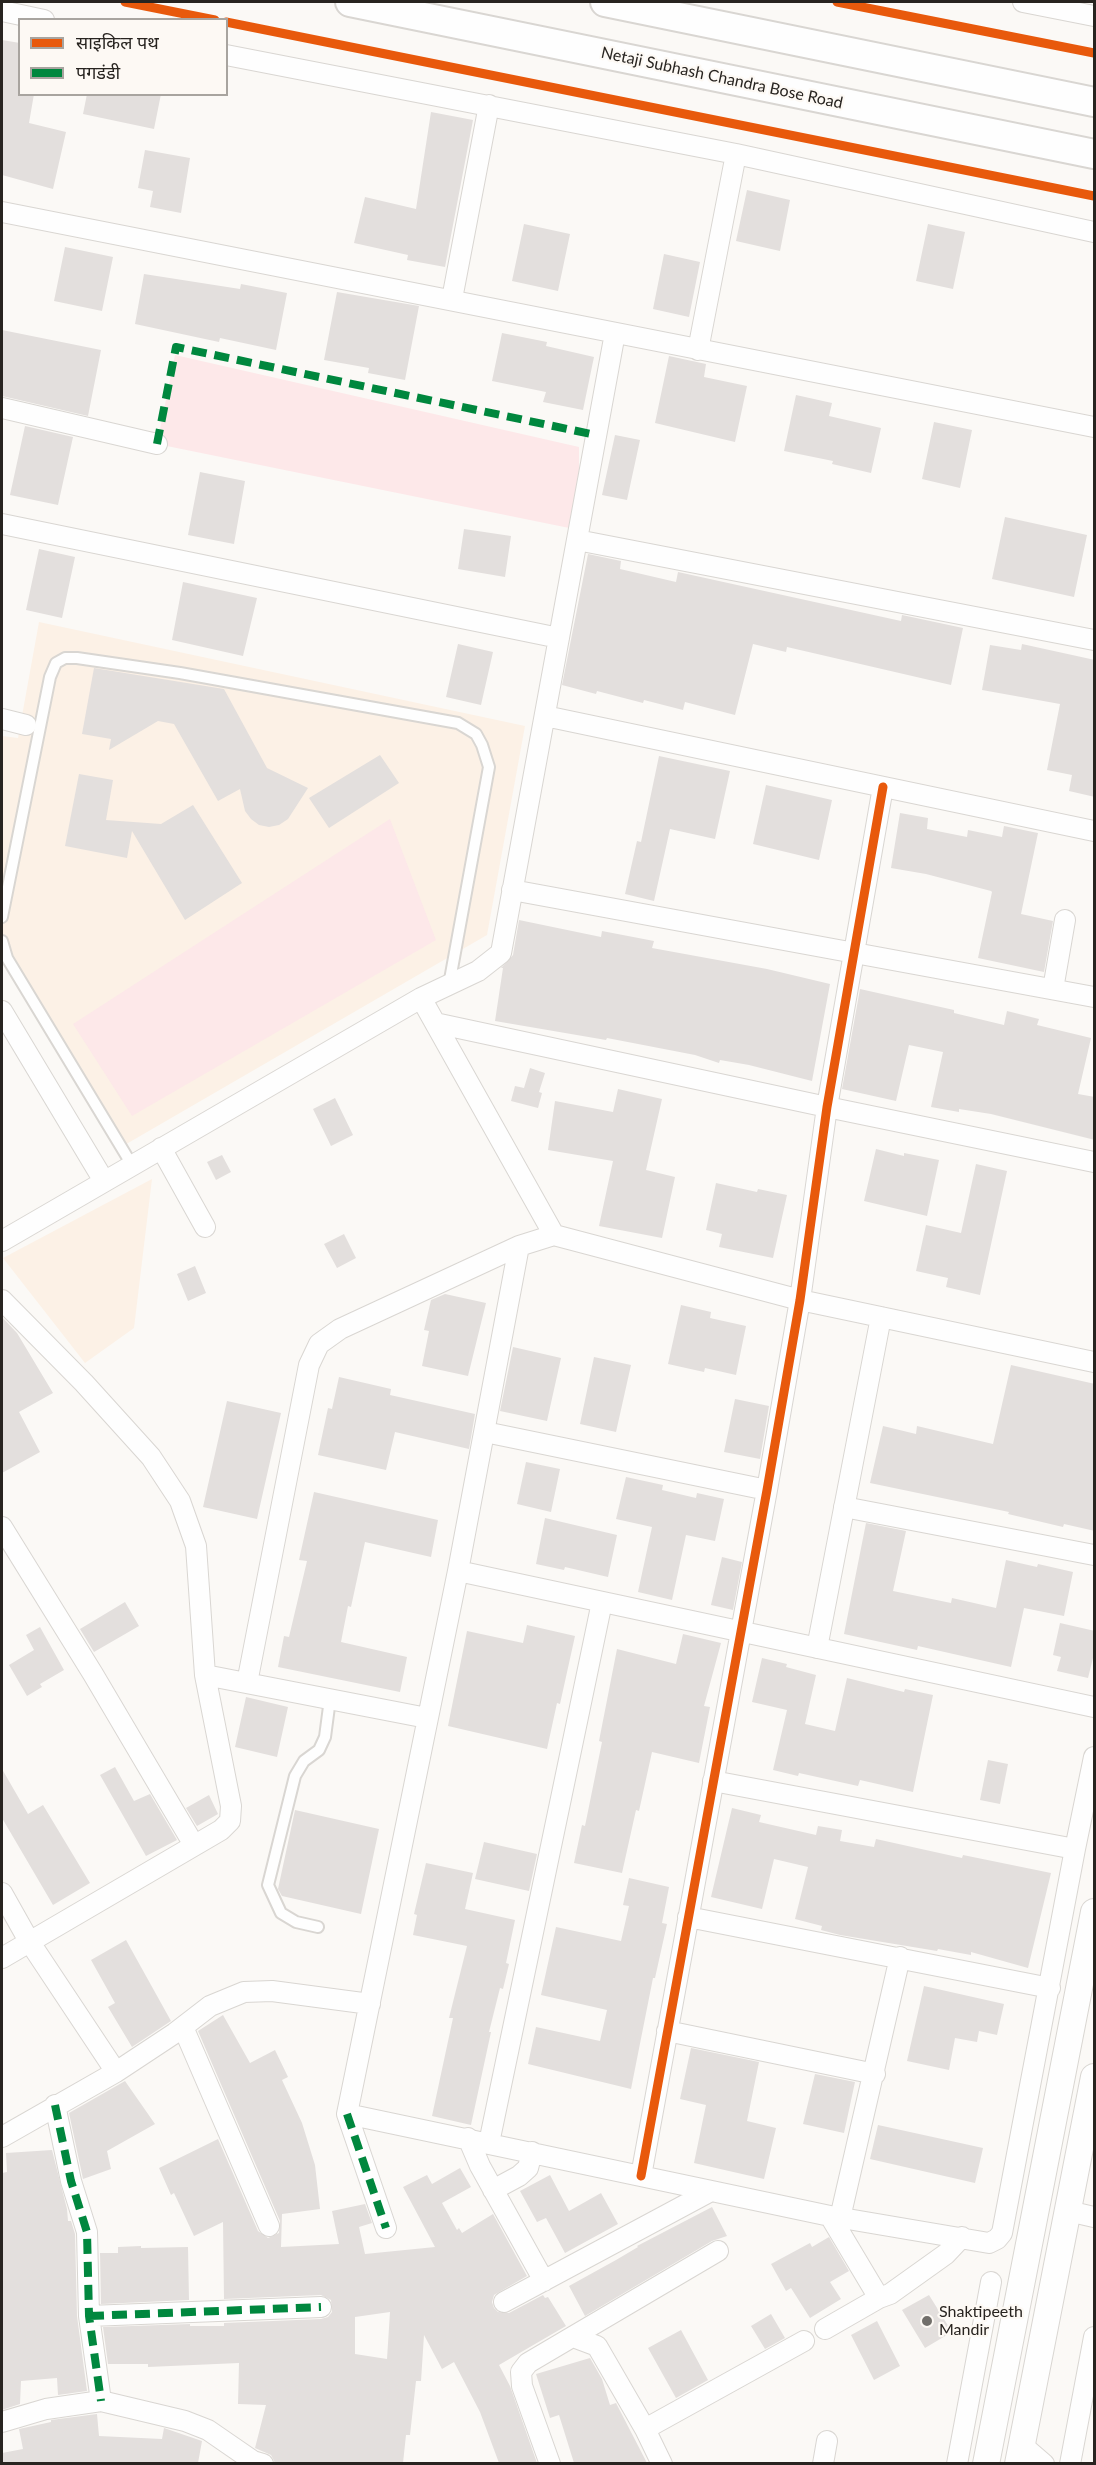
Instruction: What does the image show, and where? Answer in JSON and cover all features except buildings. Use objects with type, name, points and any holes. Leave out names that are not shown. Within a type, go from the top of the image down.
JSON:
[{"type":"main road","name":"Netaji Subhash Chandra Bose Road","points":[[350,2],[1095,154]]},
{"type":"main road","points":[[605,2],[1095,102]]},
{"type":"street","points":[[1023,2],[1095,16]]},
{"type":"street","points":[[2,11],[35,18]]},
{"type":"street","points":[[228,54],[736,154],[1095,232]]},
{"type":"street","points":[[452,299],[489,105]]},
{"type":"street","points":[[698,350],[736,154]]},
{"type":"street","points":[[2,212],[1095,427]]},
{"type":"street","points":[[2,1241],[421,999],[478,971],[501,953],[615,333]]},
{"type":"street","points":[[2,408],[157,444]]},
{"type":"street","points":[[2,524],[559,638]]},
{"type":"street","points":[[577,540],[1093,634]]},
{"type":"street","points":[[545,716],[1095,831]]},
{"type":"street","points":[[2,719],[33,726]]},
{"type":"street","points":[[640,2176],[767,1490],[800,1300],[827,1107],[883,787]]},
{"type":"street","points":[[513,890],[1095,997]]},
{"type":"street","points":[[1053,989],[1065,920]]},
{"type":"street","points":[[421,999],[554,1235]]},
{"type":"street","points":[[2,1011],[104,1181]]},
{"type":"street","points":[[435,1023],[1095,1162]]},
{"type":"street","points":[[161,1148],[205,1227]]},
{"type":"street","points":[[247,1683],[309,1365],[319,1344],[340,1329],[519,1246],[554,1235],[800,1300],[1095,1362]]},
{"type":"street","points":[[386,2228],[347,2114],[458,1571],[519,1246]]},
{"type":"street","points":[[2,1300],[84,1383],[152,1457],[180,1501],[196,1546],[205,1675],[231,1806],[230,1821],[221,1830],[2,1958]]},
{"type":"street","points":[[818,1648],[881,1317]]},
{"type":"street","points":[[485,1432],[767,1490]]},
{"type":"street","points":[[844,1507],[1095,1555]]},
{"type":"street","points":[[2,1527],[93,1674],[194,1845]]},
{"type":"street","points":[[458,1571],[1095,1707]]},
{"type":"street","points":[[489,2142],[602,1602]]},
{"type":"street","points":[[205,1675],[427,1718]]},
{"type":"street","points":[[347,2114],[489,2142],[835,2217],[989,2243],[997,2240],[1002,2233],[1075,1849],[1095,1757]]},
{"type":"street","points":[[713,1781],[1075,1849]]},
{"type":"street","points":[[2,1893],[29,1941],[116,2072]]},
{"type":"street","points":[[987,2463],[1095,1912]]},
{"type":"street","points":[[688,1917],[1050,1988]]},
{"type":"street","points":[[879,2298],[835,2217],[875,2074],[900,1957]]},
{"type":"street","points":[[2,2137],[116,2072],[210,2006],[244,1992],[272,1991],[370,2004]]},
{"type":"street","points":[[183,2027],[269,2226]]},
{"type":"street","points":[[667,2031],[875,2074]]},
{"type":"street","points":[[1044,2463],[1020,2454],[1095,2077]]},
{"type":"street","points":[[55,2105],[71,2181],[87,2232],[89,2316],[101,2402]]},
{"type":"street","points":[[468,2138],[493,2190],[544,2281]]},
{"type":"street","points":[[493,2190],[519,2176],[528,2168],[532,2152]]},
{"type":"street","points":[[504,2302],[711,2191]]},
{"type":"street","points":[[1068,2211],[1095,2217]]},
{"type":"street","points":[[825,2329],[899,2288],[946,2254],[962,2237]]},
{"type":"street","points":[[550,2463],[522,2386],[521,2373],[528,2362],[718,2251]]},
{"type":"street","points":[[957,2463],[991,2282]]},
{"type":"street","points":[[89,2316],[321,2307]]},
{"type":"street","points":[[573,2337],[597,2346],[662,2463]]},
{"type":"street","points":[[1071,2463],[1095,2337]]},
{"type":"street","points":[[645,2429],[804,2341]]},
{"type":"street","points":[[2,2422],[46,2409],[101,2402],[185,2421],[208,2430],[257,2463]]},
{"type":"street","points":[[967,2411],[996,2415]]},
{"type":"street","points":[[823,2463],[828,2441]]},
{"type":"lane","points":[[2,917],[33,726],[56,663],[65,658],[180,673],[458,723],[476,734],[489,767],[449,985]]},
{"type":"lane","points":[[2,941],[7,957],[132,1165]]},
{"type":"lane","points":[[318,1927],[296,1922],[281,1913],[268,1885],[295,1776],[304,1761],[319,1750],[325,1737],[330,1700]]},
{"type":"shaded area","points":[[175,355],[579,447],[579,530],[157,444]]},
{"type":"shaded area","points":[[39,622],[525,726],[487,935],[116,1150],[2,948],[2,736],[18,738]]},
{"type":"shaded area","points":[[390,819],[436,940],[132,1116],[73,1024]]},
{"type":"shaded area","points":[[152,1179],[134,1328],[85,1363],[3,1258]]},
{"type":"marked path","points":[[157,444],[176,347],[596,435]]},
{"type":"marked path","points":[[55,2105],[71,2181],[87,2232],[89,2316],[101,2401]]},
{"type":"marked path","points":[[347,2114],[386,2228]]},
{"type":"marked path","points":[[89,2316],[321,2307]]},
{"type":"cycle path","points":[[125,2],[205,18]]},
{"type":"cycle path","points":[[837,2],[1094,53]]},
{"type":"cycle path","points":[[228,22],[1094,196]]},
{"type":"cycle path","points":[[641,2176],[767,1490],[800,1300],[827,1107],[883,787]]},
{"type":"place","name":"Shaktipeeth Mandir","points":[[927,2321]]}]
